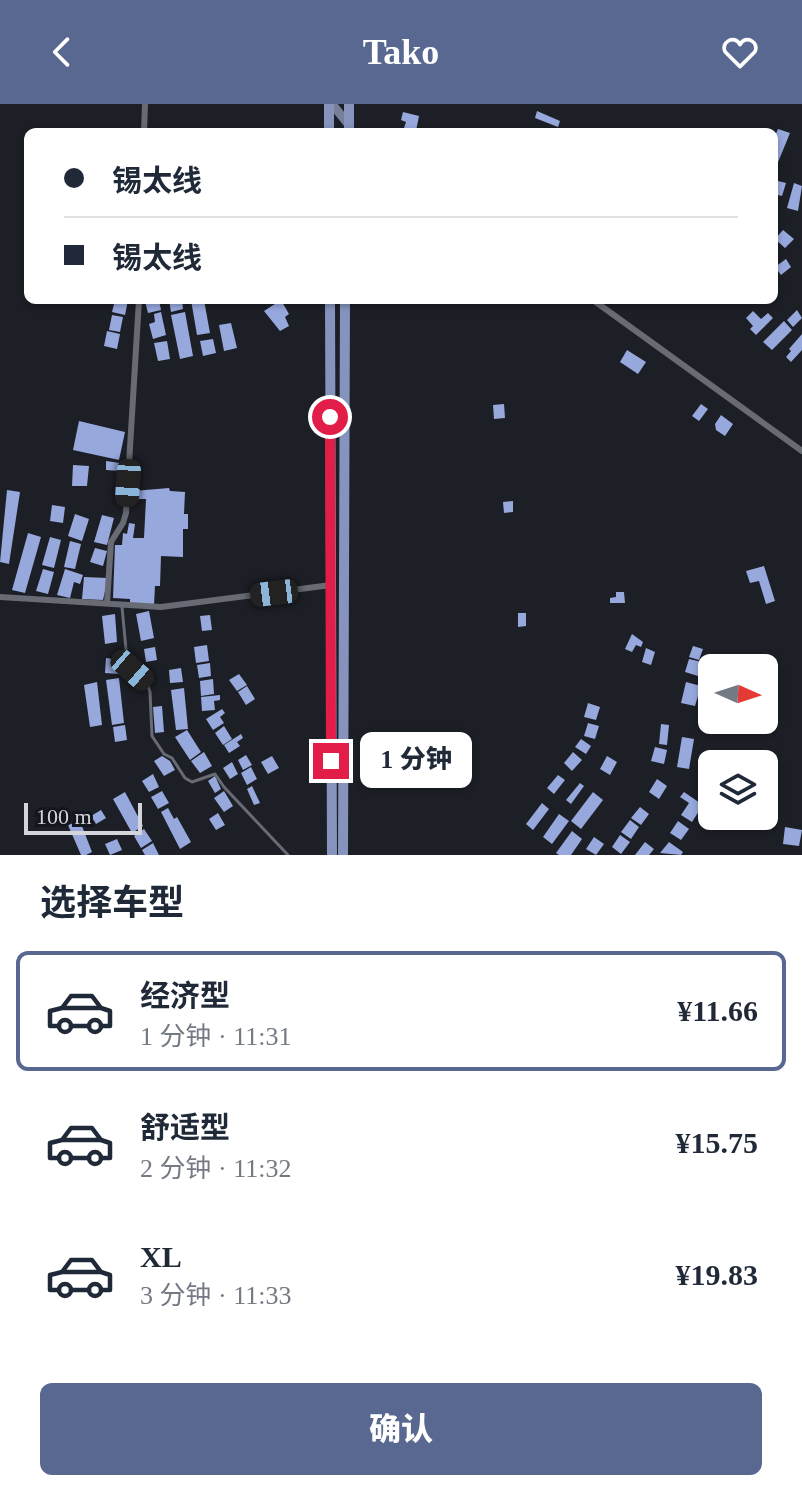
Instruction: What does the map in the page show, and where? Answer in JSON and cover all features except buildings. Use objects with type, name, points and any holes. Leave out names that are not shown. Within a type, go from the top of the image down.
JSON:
[{"type":"main road","points":[[329,128],[330,104]]},
{"type":"main road","points":[[349,104],[349,128]]},
{"type":"main road","points":[[330,304],[332,855]]},
{"type":"main road","points":[[343,855],[345,304]]},
{"type":"street","points":[[144,128],[145,104]]},
{"type":"street","points":[[330,104],[349,128]]},
{"type":"street","points":[[107,603],[111,542],[126,513],[139,304]]},
{"type":"street","points":[[599,304],[802,451]]},
{"type":"street","points":[[0,597],[107,603],[122,607],[161,607],[331,585]]},
{"type":"lane","points":[[122,607],[127,660],[132,670],[147,683],[152,736],[164,754],[172,758],[185,778],[192,782],[215,774],[219,777],[224,787],[288,855]]},
{"type":"route","points":[[330,417],[331,761]]}]
